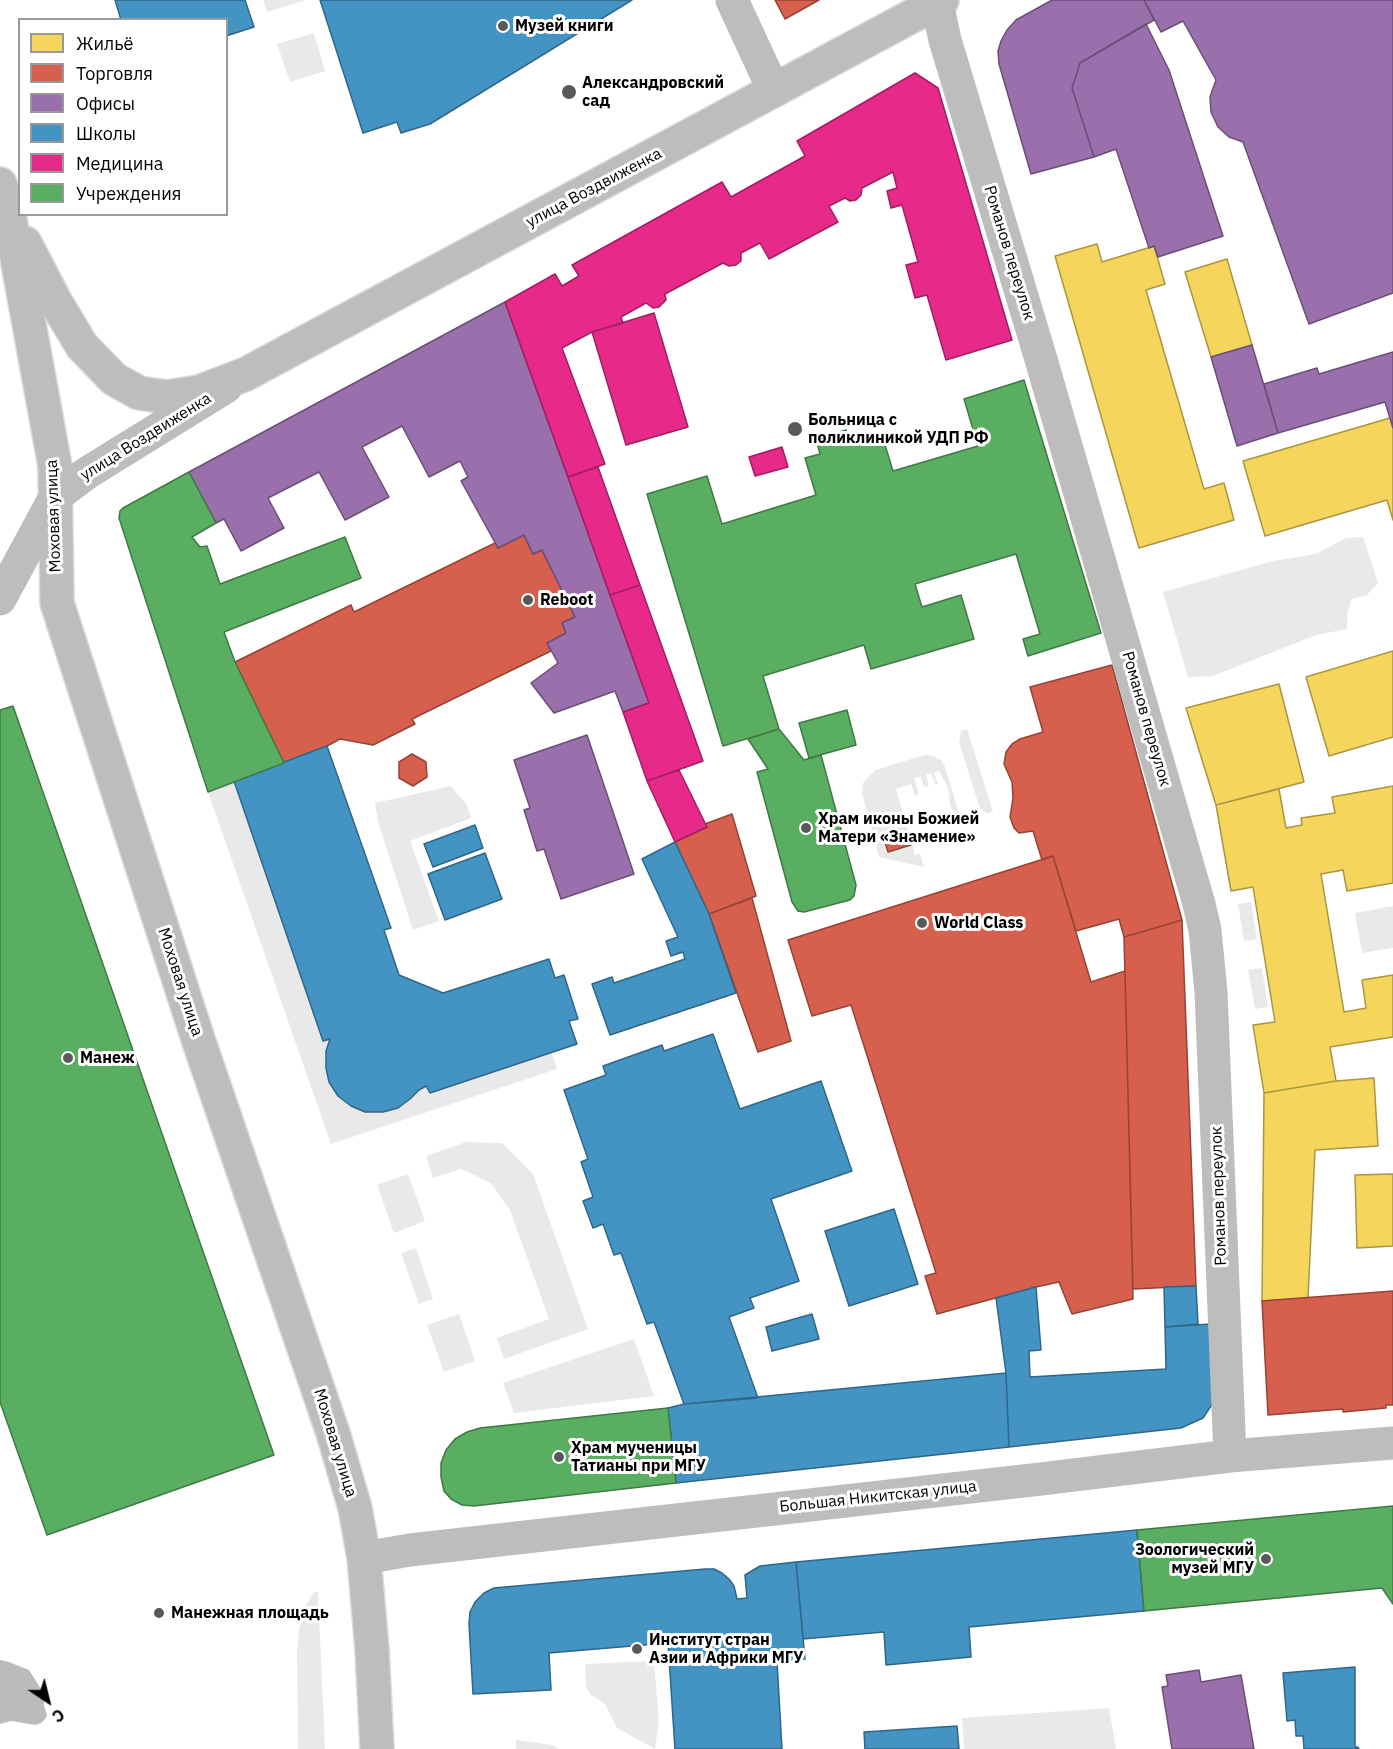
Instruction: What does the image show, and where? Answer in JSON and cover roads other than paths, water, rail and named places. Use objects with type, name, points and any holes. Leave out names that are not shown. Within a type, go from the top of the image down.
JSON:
[{"type":"street","points":[[732,0],[774,90]]},
{"type":"street","name":"улица Воздвиженка","points":[[0,599],[55,497],[87,473],[246,374],[939,1]]},
{"type":"street","name":"Романов переулок","points":[[939,1],[945,40],[1040,356],[1203,921],[1211,992],[1230,1456]]},
{"type":"street","name":"Моховая улица","points":[[4,197],[55,302],[82,346]]},
{"type":"street","name":"Моховая улица","points":[[4,197],[55,466],[57,603],[198,1039],[333,1433],[355,1508],[364,1558],[372,1649],[377,1749]]},
{"type":"street","name":"улица Воздвиженка","points":[[82,346],[114,380],[139,393],[167,397],[199,392],[246,374]]},
{"type":"street","name":"Большая Никитская улица","points":[[364,1558],[410,1550],[1230,1456],[1393,1443]]},
{"type":"place","name":"Музей книги","points":[[503,26]]},
{"type":"place","name":"Александровский сад","points":[[569,92]]},
{"type":"place","name":"Больница с поликлиникой УДП РФ","points":[[795,429]]},
{"type":"place","name":"Reboot","points":[[528,600]]},
{"type":"place","name":"Храм иконы Божией Матери «Знамение»","points":[[806,828]]},
{"type":"place","name":"World Class","points":[[922,923]]},
{"type":"place","name":"Манеж","points":[[68,1058]]},
{"type":"place","name":"Храм мученицы Татианы при МГУ","points":[[559,1457]]},
{"type":"place","name":"Зоологический музей МГУ","points":[[1266,1559]]},
{"type":"place","name":"Манежная площадь","points":[[159,1613]]},
{"type":"place","name":"Институт стран Азии и Африки МГУ","points":[[637,1649]]}]
